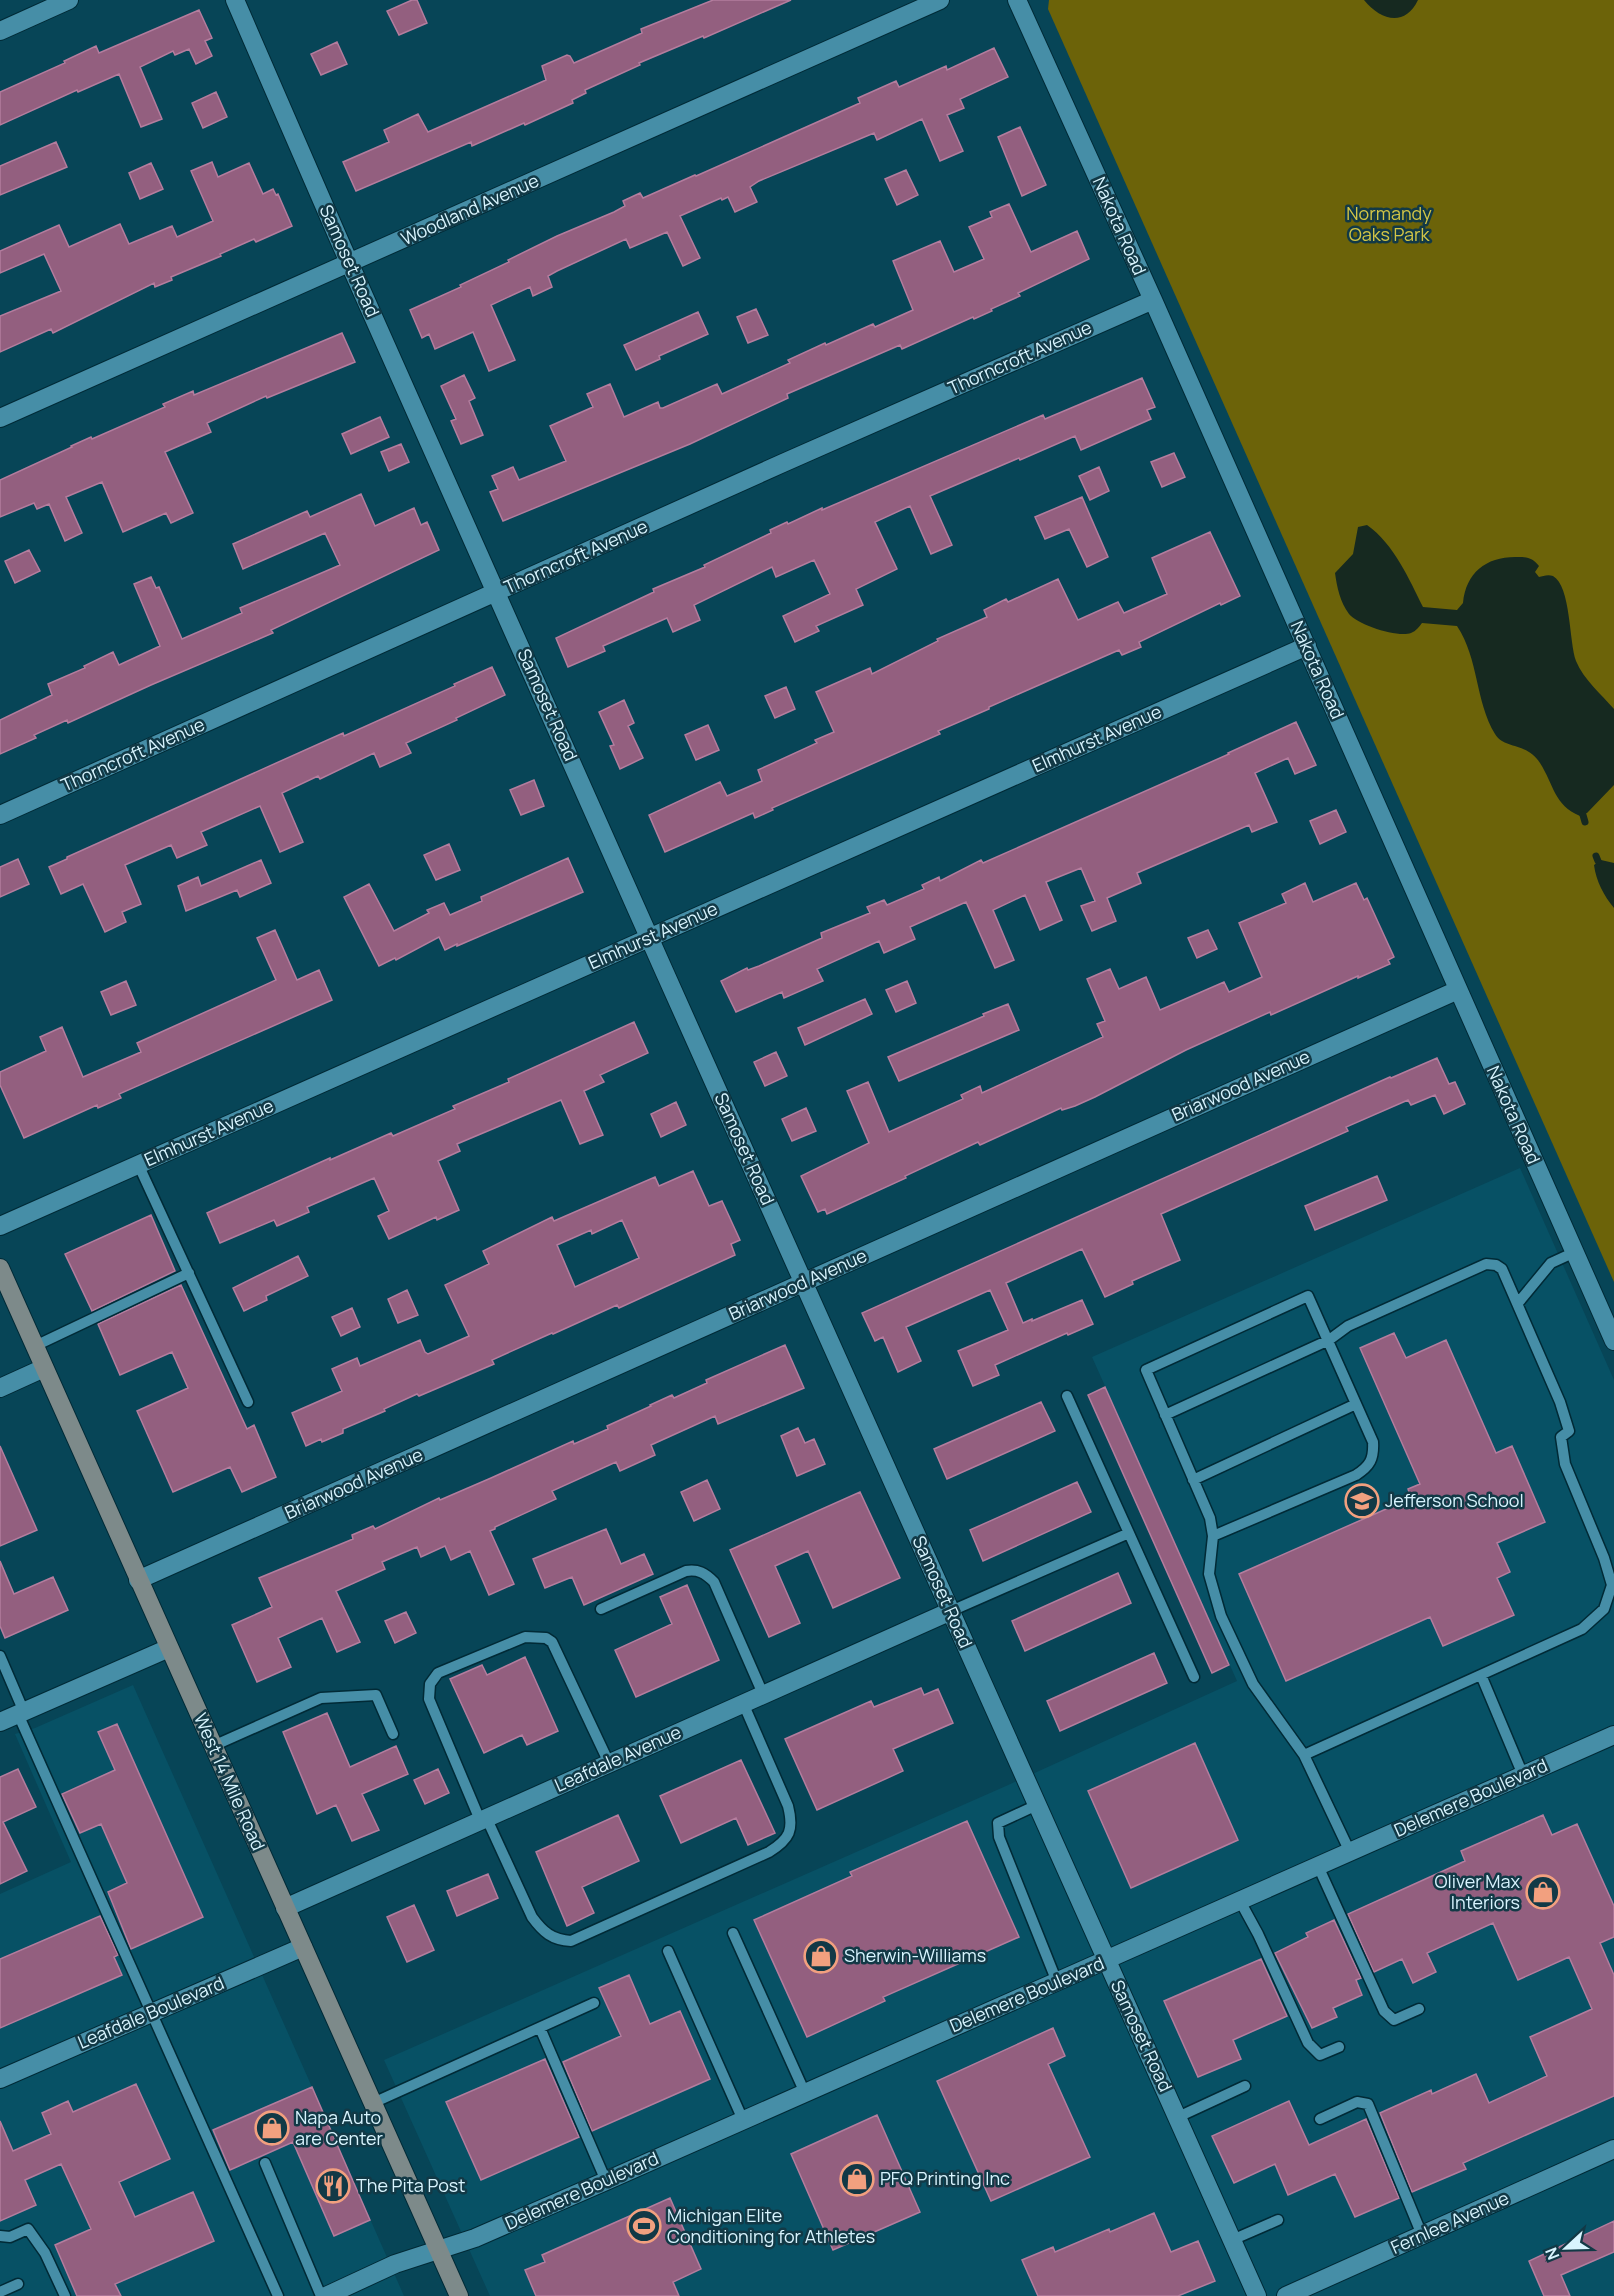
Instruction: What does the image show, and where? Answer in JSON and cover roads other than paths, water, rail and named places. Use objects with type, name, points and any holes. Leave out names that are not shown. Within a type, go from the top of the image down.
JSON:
[{"type":"main road","name":"West 14 Mile Road","points":[[0,1268],[459,2296]]},
{"type":"street","points":[[0,31],[69,0]]},
{"type":"street","name":"Samoset Road","points":[[235,0],[350,264],[1257,2296]]},
{"type":"street","name":"Woodland Avenue","points":[[0,418],[940,0]]},
{"type":"street","name":"Nakota Road","points":[[1017,0],[1153,300],[1575,1252],[1609,1319],[1614,1341]]},
{"type":"street","name":"Thorncroft Avenue","points":[[0,815],[1153,300]]},
{"type":"street","name":"Elmhurst Avenue","points":[[0,1226],[1306,646]]},
{"type":"street","name":"Briarwood Avenue","points":[[138,1580],[1458,990]]},
{"type":"street","points":[[0,1388],[44,1368]]},
{"type":"street","name":"Leafdale Avenue","points":[[285,1908],[951,1611]]},
{"type":"street","points":[[0,1722],[169,1648]]},
{"type":"street","name":"Delemere Boulevard","points":[[326,2296],[395,2264],[475,2238],[606,2181],[1614,1735]]},
{"type":"street","name":"Leafdale Boulevard","points":[[0,2079],[303,1947]]},
{"type":"street","name":"Fernlee Avenue","points":[[1286,2296],[1614,2149]]},
{"type":"lane","points":[[138,1164],[249,1402]]},
{"type":"lane","points":[[1518,1303],[1551,1263],[1575,1252]]},
{"type":"lane","points":[[1165,1415],[1329,1340],[1348,1326],[1486,1264],[1496,1265],[1502,1269],[1560,1401],[1569,1431],[1561,1437],[1565,1464],[1604,1558],[1612,1585],[1604,1610],[1582,1629],[1304,1755]]},
{"type":"lane","points":[[34,1346],[189,1273]]},
{"type":"lane","points":[[1213,1536],[1365,1469],[1371,1464],[1373,1442],[1308,1296],[1146,1370],[1210,1518],[1213,1536],[1209,1574],[1221,1616],[1253,1684],[1304,1755],[1350,1852]]},
{"type":"lane","points":[[1068,1396],[1194,1677]]},
{"type":"lane","points":[[1193,1480],[1356,1404]]},
{"type":"lane","points":[[951,1611],[1129,1533]]},
{"type":"lane","points":[[601,1609],[686,1571],[696,1569],[706,1574],[714,1582],[763,1694]]},
{"type":"lane","points":[[609,1763],[552,1642],[546,1638],[525,1636],[438,1673],[430,1684],[429,1699],[483,1819],[532,1917],[542,1931],[557,1940],[571,1941],[769,1852],[789,1835],[791,1820],[788,1806],[743,1703]]},
{"type":"lane","points":[[0,1656],[21,1713],[151,2013],[278,2296]]},
{"type":"lane","points":[[1481,1675],[1523,1775]]},
{"type":"lane","points":[[213,1746],[321,1698],[376,1695],[393,1734]]},
{"type":"lane","points":[[1037,1805],[998,1823],[999,1837],[1057,1982]]},
{"type":"lane","points":[[1318,1866],[1384,2011],[1394,2020],[1419,2009]]},
{"type":"lane","points":[[1240,1901],[1258,1934],[1308,2043],[1320,2055],[1339,2047]]},
{"type":"lane","points":[[733,1933],[805,2093]]},
{"type":"lane","points":[[668,1951],[743,2120]]},
{"type":"lane","points":[[373,2103],[594,2004]]},
{"type":"lane","points":[[540,2028],[606,2181]]},
{"type":"lane","points":[[1178,2116],[1245,2086]]},
{"type":"lane","points":[[1320,2119],[1357,2102],[1368,2104],[1422,2235]]},
{"type":"lane","points":[[266,2163],[321,2296]]},
{"type":"lane","points":[[1232,2240],[1278,2220]]},
{"type":"lane","points":[[0,2236],[10,2237],[28,2229],[45,2253],[64,2296]]},
{"type":"lane","points":[[0,2292],[18,2284]]},
{"type":"waterway","points":[[1583,815],[1585,822]]},
{"type":"waterway","points":[[1596,856],[1598,861]]},
{"type":"place","name":"Jefferson School","points":[[1362,1501]]},
{"type":"place","name":"Oliver Max Interiors","points":[[1543,1892]]},
{"type":"place","name":"Sherwin-Williams","points":[[821,1956]]},
{"type":"place","name":"Napa Auto are Center","points":[[272,2128]]},
{"type":"place","name":"PFQ Printing Inc","points":[[857,2179]]},
{"type":"place","name":"The Pita Post","points":[[333,2186]]},
{"type":"place","name":"Michigan Elite Conditioning for Athletes","points":[[644,2226]]},
{"type":"park label","name":"Normandy Oaks Park","points":[[1389,224]]}]
